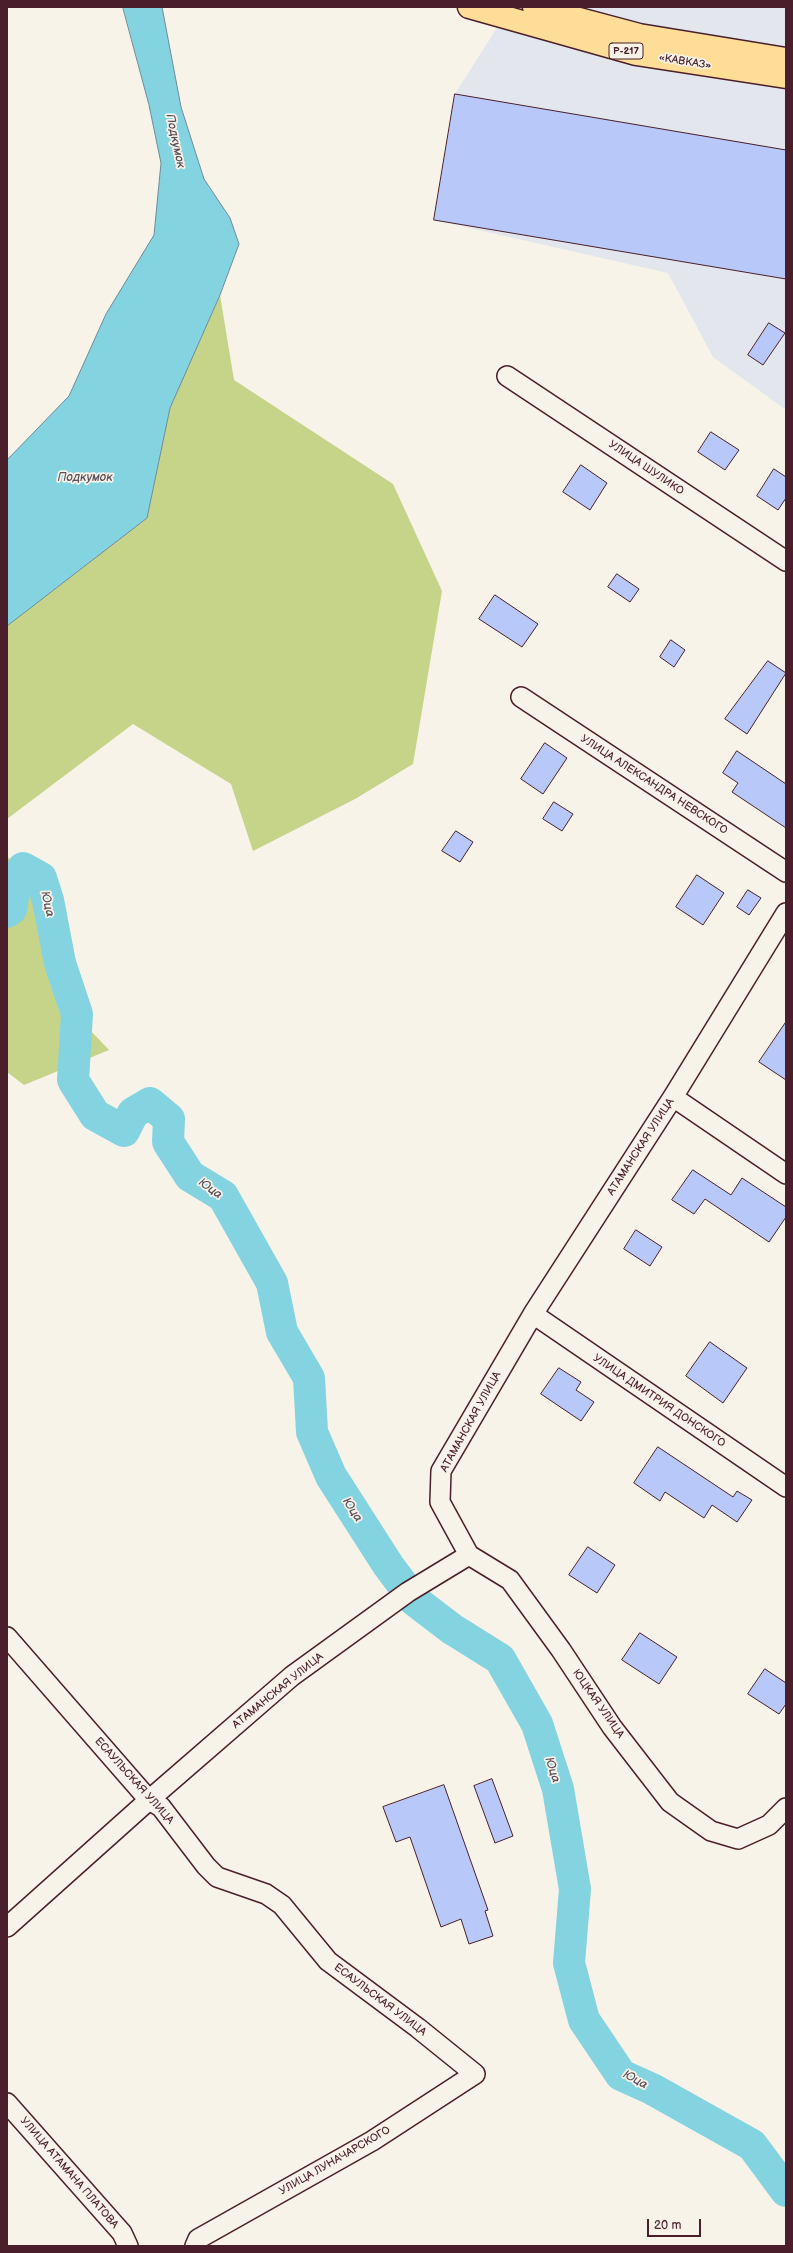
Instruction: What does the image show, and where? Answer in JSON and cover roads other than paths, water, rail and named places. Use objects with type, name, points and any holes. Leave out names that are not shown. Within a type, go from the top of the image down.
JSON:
[{"type":"main road","name":"«КАВКАЗ»","points":[[469,7],[636,54],[786,77]]},
{"type":"main road","name":"«КАВКАЗ»","points":[[534,7],[639,35],[786,59]]},
{"type":"street","name":"УЛИЦА ШУЛИКО","points":[[506,376],[786,561]]},
{"type":"street","name":"УЛИЦА АЛЕКСАНДРА НЕВСКОГО","points":[[521,697],[786,872]]},
{"type":"street","name":"АТАМАНСКАЯ УЛИЦА","points":[[7,1927],[149,1800],[292,1676],[408,1592],[469,1555],[440,1502],[441,1471],[533,1314],[673,1097],[786,913]]},
{"type":"street","points":[[673,1097],[786,1174]]},
{"type":"street","name":"УЛИЦА ДМИТРИЯ ДОНСКОГО","points":[[533,1314],[786,1487]]},
{"type":"street","name":"ЮЦКАЯ УЛИЦА","points":[[469,1555],[510,1580],[561,1650],[612,1727],[670,1802],[711,1831],[738,1839],[769,1825],[786,1808]]},
{"type":"street","name":"ЕСАУЛЬСКАЯ УЛИЦА","points":[[7,1637],[149,1800],[162,1807],[217,1877],[266,1894],[282,1905],[328,1962],[418,2028],[475,2074]]},
{"type":"street","name":"УЛИЦА ЛУНАЧАРСКОГО","points":[[195,2246],[198,2239],[372,2141],[475,2074]]},
{"type":"street","name":"УЛИЦА АТАМАНА ПЛАТОВА","points":[[7,2103],[122,2233],[128,2246]]},
{"type":"water","name":"Подкумок","points":[[123,7],[162,7],[181,107],[204,179],[230,218],[239,244],[220,295],[170,408],[147,518],[7,626],[7,460],[69,396],[106,314],[154,235],[161,163],[149,105]]},
{"type":"waterway","name":"Юца","points":[[7,912],[11,909],[16,881],[23,868],[41,878],[48,900],[60,963],[77,1014],[73,1080],[95,1115],[124,1131],[133,1113],[150,1103],[169,1119],[168,1142],[190,1176],[223,1196],[272,1283],[282,1332],[309,1378],[312,1432],[331,1476],[388,1565],[414,1600],[452,1629],[500,1659],[537,1724],[558,1789],[575,1889],[569,1963],[584,2020],[621,2075],[652,2089],[752,2145],[786,2191]]}]
